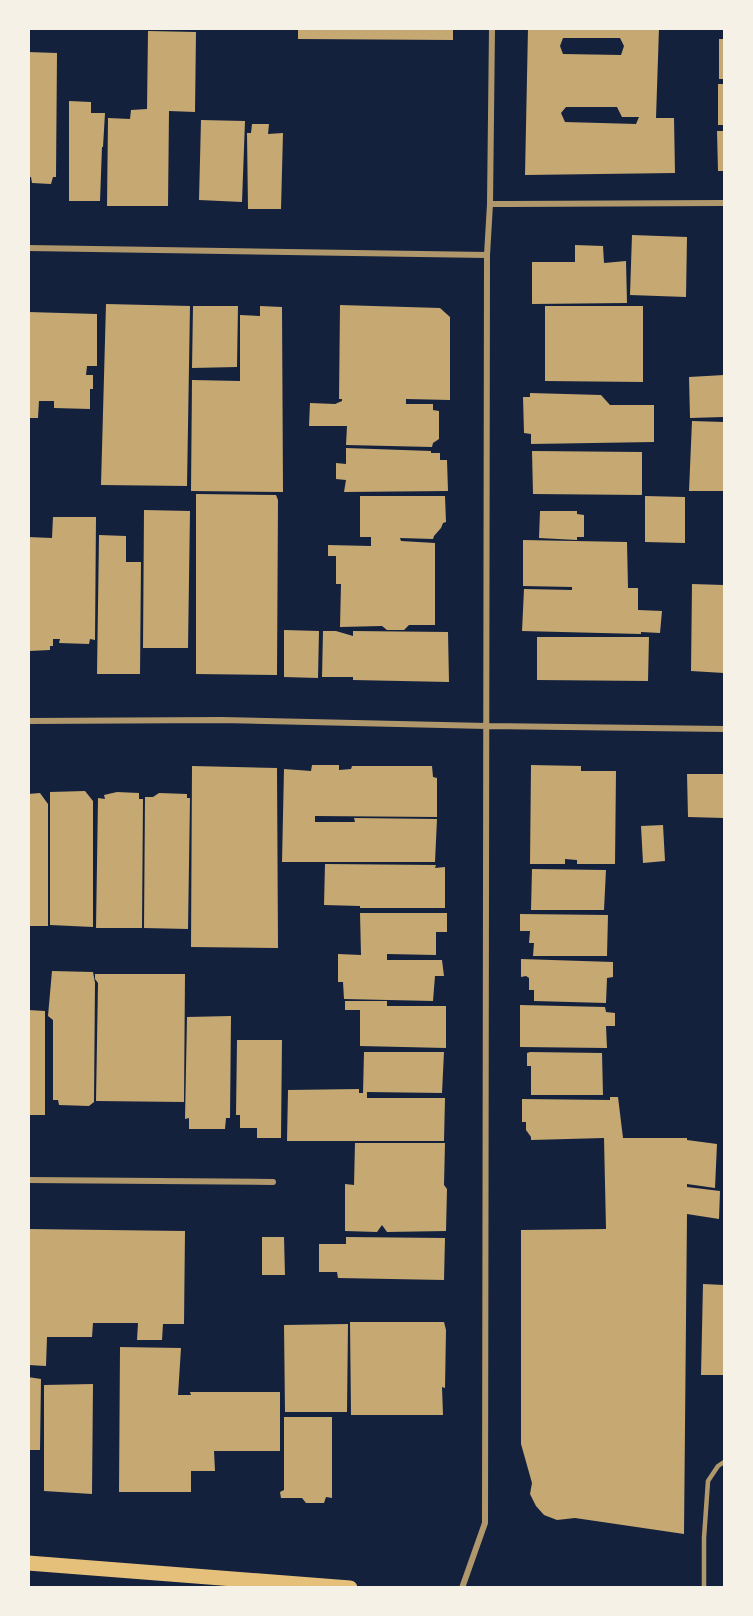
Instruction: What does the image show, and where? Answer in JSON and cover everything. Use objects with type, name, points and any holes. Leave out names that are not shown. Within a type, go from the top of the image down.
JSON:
[{"type":"main road","points":[[28,1563],[350,1587]]},
{"type":"street","points":[[462,1587],[485,1523],[487,255],[490,204],[492,28]]},
{"type":"street","points":[[490,204],[724,204]]},
{"type":"street","points":[[28,248],[487,255]]},
{"type":"street","points":[[28,721],[222,720],[724,729]]},
{"type":"street","points":[[28,1180],[273,1182]]},
{"type":"lane","points":[[704,1587],[704,1538],[708,1480],[718,1466],[724,1462]]},
{"type":"building","points":[[298,28],[453,28],[453,40],[298,39]]},
{"type":"building","points":[[528,28],[659,28],[656,118],[674,118],[675,173],[525,175]],"holes":[[[563,38],[620,38],[624,46],[621,55],[563,54],[560,46]],[[566,107],[617,107],[622,117],[639,117],[636,124],[565,122],[561,113]]]},
{"type":"building","points":[[148,31],[196,32],[195,112],[169,111],[168,206],[107,206],[108,118],[130,119],[131,110],[147,109]]},
{"type":"building","points":[[719,39],[724,39],[724,79],[719,79]]},
{"type":"building","points":[[28,52],[57,53],[56,177],[53,177],[51,184],[32,183],[31,177],[28,177]]},
{"type":"building","points":[[718,84],[724,84],[724,125],[718,125]]},
{"type":"building","points":[[69,101],[91,102],[91,113],[105,113],[100,201],[69,201]]},
{"type":"building","points":[[201,120],[245,121],[242,202],[199,200]]},
{"type":"building","points":[[252,124],[269,124],[268,134],[283,133],[281,209],[248,209],[247,133],[251,133]]},
{"type":"building","points":[[717,131],[724,131],[724,171],[718,171]]},
{"type":"building","points":[[632,235],[687,237],[686,297],[630,295]]},
{"type":"building","points":[[575,245],[603,246],[604,263],[626,261],[627,303],[532,304],[532,262],[575,262]]},
{"type":"building","points":[[106,304],[190,306],[187,486],[101,485]]},
{"type":"building","points":[[340,305],[440,308],[450,317],[450,400],[406,399],[406,404],[433,404],[433,410],[439,411],[439,439],[433,443],[432,447],[346,445],[347,426],[309,426],[310,403],[335,404],[342,401],[339,399]]},
{"type":"building","points":[[193,306],[238,306],[237,367],[192,368]]},
{"type":"building","points":[[260,306],[282,307],[283,492],[191,491],[192,380],[240,381],[240,315],[260,316]]},
{"type":"building","points":[[545,306],[643,306],[643,382],[545,381]]},
{"type":"building","points":[[28,312],[97,314],[97,366],[87,366],[86,375],[93,375],[90,409],[54,408],[54,401],[39,401],[38,418],[28,418]]},
{"type":"building","points":[[724,375],[724,417],[690,418],[689,377]]},
{"type":"building","points":[[530,393],[601,395],[610,405],[654,405],[654,442],[531,444],[531,434],[524,433],[523,397],[530,397]]},
{"type":"building","points":[[692,421],[724,422],[724,491],[689,491]]},
{"type":"building","points":[[346,448],[440,453],[440,460],[447,460],[448,491],[344,492],[346,480],[336,479],[336,463],[346,464]]},
{"type":"building","points":[[532,451],[642,452],[642,495],[533,494]]},
{"type":"building","points":[[196,494],[276,495],[278,500],[277,675],[196,674]]},
{"type":"building","points":[[360,496],[445,496],[446,522],[433,539],[400,538],[401,541],[435,543],[435,625],[409,625],[404,630],[387,630],[382,626],[340,627],[341,584],[336,584],[336,556],[328,556],[328,545],[371,546],[371,537],[360,537]]},
{"type":"building","points":[[645,496],[685,497],[685,543],[645,542]]},
{"type":"building","points":[[144,510],[190,511],[188,648],[143,648]]},
{"type":"building","points":[[540,511],[577,511],[577,514],[584,515],[584,537],[577,537],[577,540],[539,538]]},
{"type":"building","points":[[53,517],[96,517],[95,640],[90,639],[89,644],[59,643],[60,639],[53,639],[53,646],[50,646],[50,650],[29,651],[28,537],[52,538]]},
{"type":"building","points":[[99,535],[126,536],[126,562],[141,562],[140,674],[97,674]]},
{"type":"building","points":[[523,540],[627,542],[628,588],[638,588],[638,610],[662,611],[660,633],[522,631],[524,589],[572,590],[572,587],[523,586]]},
{"type":"building","points":[[692,584],[724,585],[724,673],[691,671]]},
{"type":"building","points":[[284,630],[319,631],[318,678],[284,677]]},
{"type":"building","points":[[323,631],[336,631],[353,636],[353,631],[448,632],[449,682],[322,677]]},
{"type":"building","points":[[537,637],[649,637],[648,681],[537,680]]},
{"type":"building","points":[[312,765],[339,765],[339,770],[351,769],[352,766],[432,766],[433,777],[437,778],[437,817],[315,816],[315,822],[355,822],[354,818],[437,819],[435,862],[282,862],[284,769],[311,771]]},
{"type":"building","points":[[531,765],[581,766],[581,771],[616,771],[615,864],[577,864],[577,860],[565,859],[565,864],[530,864]]},
{"type":"building","points":[[192,766],[277,768],[278,948],[191,947]]},
{"type":"building","points":[[687,774],[724,774],[724,818],[688,817]]},
{"type":"building","points":[[85,791],[93,801],[93,927],[50,925],[50,792]]},
{"type":"building","points":[[117,792],[139,793],[139,799],[143,799],[142,928],[96,928],[98,798],[105,799],[104,795]]},
{"type":"building","points":[[40,793],[48,804],[48,926],[28,926],[28,794]]},
{"type":"building","points":[[159,793],[187,794],[187,798],[190,798],[188,929],[144,928],[145,797],[153,797]]},
{"type":"building","points":[[663,825],[665,861],[643,863],[641,826]]},
{"type":"building","points":[[325,864],[445,867],[445,908],[360,908],[360,906],[324,905]]},
{"type":"building","points":[[532,869],[606,870],[604,910],[531,910]]},
{"type":"building","points":[[360,913],[447,913],[447,932],[436,932],[436,955],[387,954],[387,960],[442,960],[444,976],[435,976],[433,1001],[344,999],[343,982],[338,982],[338,954],[361,955]]},
{"type":"building","points":[[520,914],[608,915],[607,956],[533,956],[534,943],[529,943],[530,931],[520,931]]},
{"type":"building","points":[[521,959],[613,962],[613,977],[607,978],[606,1003],[534,1001],[534,990],[529,990],[529,978],[521,977]]},
{"type":"building","points":[[52,971],[93,972],[95,983],[94,1102],[89,1106],[59,1105],[58,1100],[53,1100],[53,1020],[48,1016]]},
{"type":"building","points":[[95,974],[185,974],[184,1102],[96,1101],[98,983]]},
{"type":"building","points":[[345,1001],[387,1001],[387,1006],[446,1006],[446,1048],[360,1046],[360,1010],[345,1010]]},
{"type":"building","points":[[520,1005],[605,1007],[606,1012],[615,1013],[615,1026],[606,1026],[607,1048],[520,1047]]},
{"type":"building","points":[[28,1010],[45,1011],[45,1115],[28,1115]]},
{"type":"building","points":[[231,1016],[230,1118],[226,1118],[225,1129],[189,1129],[189,1118],[185,1119],[187,1017]]},
{"type":"building","points":[[237,1040],[282,1040],[281,1138],[257,1138],[257,1128],[240,1128],[240,1115],[236,1115]]},
{"type":"building","points":[[364,1052],[444,1052],[442,1093],[367,1092],[367,1098],[445,1098],[444,1141],[287,1141],[288,1090],[359,1089],[359,1093],[363,1093]]},
{"type":"building","points":[[527,1053],[602,1053],[603,1095],[531,1095],[531,1066],[527,1066]]},
{"type":"building","points":[[610,1097],[618,1097],[623,1138],[687,1138],[687,1140],[717,1144],[715,1188],[687,1184],[687,1187],[720,1191],[719,1219],[687,1214],[684,1534],[575,1518],[557,1520],[544,1515],[530,1494],[532,1483],[521,1444],[521,1230],[606,1229],[604,1138],[531,1140],[526,1130],[526,1122],[522,1122],[522,1099],[610,1100]]},
{"type":"building","points":[[355,1143],[445,1143],[446,1231],[387,1232],[382,1225],[377,1232],[345,1231],[345,1184],[354,1185]]},
{"type":"building","points":[[28,1229],[185,1231],[184,1324],[163,1324],[162,1340],[137,1340],[138,1323],[93,1323],[92,1337],[47,1337],[46,1366],[28,1365]]},
{"type":"building","points":[[262,1237],[284,1237],[285,1275],[262,1275]]},
{"type":"building","points":[[346,1237],[445,1238],[444,1280],[338,1278],[337,1272],[319,1272],[319,1244],[346,1244]]},
{"type":"building","points":[[703,1284],[724,1285],[724,1375],[701,1375]]},
{"type":"building","points":[[350,1322],[444,1322],[446,1330],[445,1388],[442,1387],[443,1415],[351,1415]]},
{"type":"building","points":[[348,1324],[347,1412],[285,1412],[284,1325]]},
{"type":"building","points":[[120,1347],[181,1348],[178,1395],[191,1395],[190,1392],[280,1392],[280,1451],[214,1451],[215,1471],[191,1471],[191,1492],[119,1492]]},
{"type":"building","points":[[28,1377],[41,1379],[40,1450],[28,1450]]},
{"type":"building","points":[[93,1384],[92,1494],[44,1491],[44,1385]]},
{"type":"building","points":[[284,1417],[332,1417],[332,1498],[326,1497],[324,1503],[306,1503],[302,1498],[281,1498],[280,1492],[284,1490]]}]
